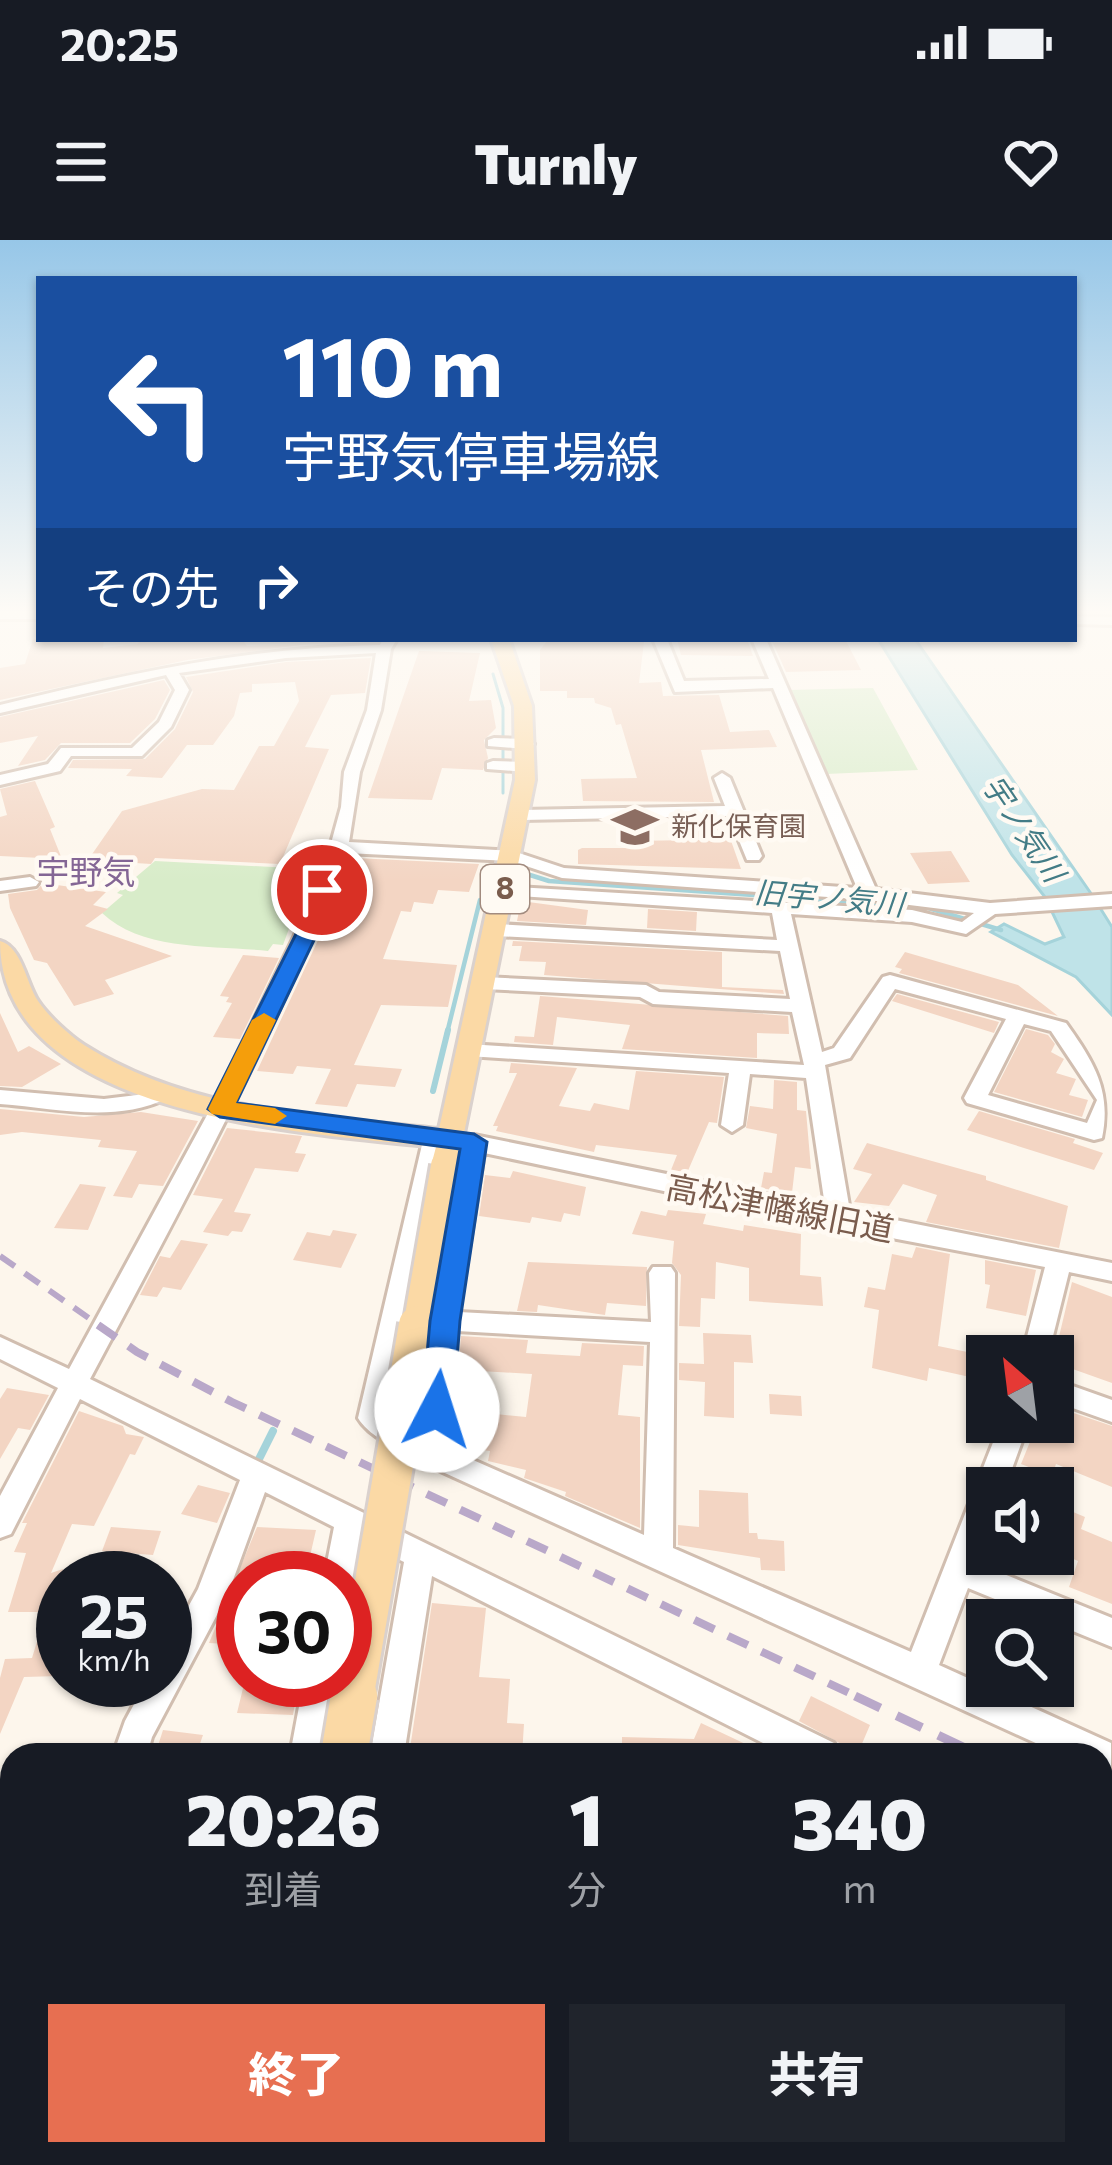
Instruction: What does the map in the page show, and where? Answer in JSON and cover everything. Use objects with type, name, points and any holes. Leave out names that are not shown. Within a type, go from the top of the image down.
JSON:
[{"type":"main road","name":"8","points":[[346,1743],[468,1050],[522,815],[507,750],[522,702]]},
{"type":"main road","points":[[0,948],[26,1004],[63,1044],[106,1071],[160,1093],[220,1109],[451,1146]]},
{"type":"street","points":[[0,709],[30,702]]},
{"type":"street","points":[[0,780],[54,768],[67,751],[136,753],[166,724],[176,702]]},
{"type":"street","points":[[0,1526],[307,934],[339,847],[350,807],[352,772],[376,702]]},
{"type":"street","points":[[786,702],[869,894]]},
{"type":"street","points":[[722,778],[753,856]]},
{"type":"street","points":[[522,815],[735,811]]},
{"type":"street","points":[[339,847],[513,856],[562,873],[869,894],[981,916]]},
{"type":"street","points":[[0,886],[30,882]]},
{"type":"street","points":[[505,890],[912,916],[966,928],[981,916],[1018,904],[1112,900]]},
{"type":"street","points":[[780,908],[815,1066],[839,1220]]},
{"type":"street","points":[[496,930],[790,946]]},
{"type":"street","points":[[468,1050],[740,1069],[815,1066],[842,1053],[890,981],[1059,1027],[1108,1100],[1094,1133],[975,1097],[1018,1016]]},
{"type":"street","points":[[484,983],[646,991],[653,998],[802,1006]]},
{"type":"street","points":[[732,1125],[740,1069]]},
{"type":"street","points":[[0,1097],[110,1106],[141,1102],[160,1093]]},
{"type":"street","points":[[434,1455],[445,1321],[451,1146]]},
{"type":"street","points":[[451,1146],[372,1418],[434,1455],[1074,1743]]},
{"type":"street","name":"高松津幡線旧道","points":[[451,1146],[1112,1272]]},
{"type":"street","points":[[1040,1335],[1058,1264]]},
{"type":"street","points":[[658,1555],[662,1273]]},
{"type":"street","points":[[445,1321],[664,1333]]},
{"type":"street","points":[[0,1347],[799,1743]]},
{"type":"street","points":[[1074,1397],[1112,1411]]},
{"type":"street","points":[[192,1631],[212,1594],[256,1476]]},
{"type":"street","points":[[344,1551],[350,1522]]},
{"type":"street","points":[[920,1672],[966,1551]]},
{"type":"street","points":[[389,1743],[420,1557]]},
{"type":"street","points":[[959,1570],[1112,1634]]},
{"type":"street","points":[[134,1743],[150,1707]]},
{"type":"street","points":[[309,1743],[315,1707]]},
{"type":"green space","points":[[794,702],[881,702],[918,770],[826,774]]},
{"type":"green space","points":[[155,861],[311,869],[283,945],[273,944],[268,951],[159,941],[119,926],[102,913],[123,895],[117,893]]},
{"type":"water","name":"宇ノ気川","points":[[917,702],[958,702],[1112,927],[1112,1015],[1076,977],[991,932],[1004,924],[1045,944],[1064,937],[1045,897],[1012,855]]},
{"type":"building","points":[[67,702],[164,702],[155,719],[130,743],[61,743],[45,760],[18,766],[38,736],[0,743],[0,717]]},
{"type":"building","points":[[188,702],[238,702],[234,716],[213,745],[187,745],[162,778],[126,776],[132,769],[68,768],[73,760],[145,759],[175,729]]},
{"type":"building","points":[[299,702],[328,702],[305,747],[329,749],[280,864],[88,860],[122,811],[202,789],[234,790],[259,746],[274,746]]},
{"type":"building","points":[[401,702],[491,702],[496,728],[484,740],[488,758],[483,770],[442,768],[432,800],[368,798]]},
{"type":"building","points":[[721,702],[730,732],[769,730],[777,747],[701,750],[714,802],[583,801],[581,779],[637,778],[621,724],[616,725],[611,708],[595,703]]},
{"type":"building","points":[[35,781],[55,827],[50,829],[62,859],[0,856],[0,817],[7,815],[0,789]]},
{"type":"building","points":[[695,821],[724,821],[741,869],[578,864],[582,848],[627,848],[626,841],[699,840]]},
{"type":"building","points":[[951,851],[970,882],[928,884],[910,853]]},
{"type":"building","points":[[355,858],[479,864],[469,892],[438,890],[433,904],[414,902],[411,912],[401,911],[383,959],[457,965],[448,1007],[381,1005],[354,1065],[402,1069],[395,1087],[357,1084],[347,1107],[315,1104],[331,1069],[297,1066],[293,1074],[257,1071],[333,908],[329,908],[339,882]]},
{"type":"building","points":[[43,883],[106,892],[93,905],[108,909],[85,926],[172,956],[105,980],[114,994],[74,1006],[47,963],[34,960],[10,908],[8,894],[37,890]]},
{"type":"building","points":[[521,901],[588,910],[586,925],[517,921]]},
{"type":"building","points":[[648,909],[697,912],[696,931],[647,928]]},
{"type":"building","points":[[513,941],[722,952],[722,987],[783,990],[784,994],[544,975],[546,962],[519,961],[522,946],[512,946]]},
{"type":"building","points":[[905,952],[1018,985],[1058,1016],[899,973],[902,969],[895,967]]},
{"type":"building","points":[[243,955],[279,958],[240,1039],[213,1037],[232,1003],[226,1002],[229,997],[220,996]]},
{"type":"building","points":[[897,994],[999,1022],[994,1033],[892,1001]]},
{"type":"building","points":[[540,996],[788,1016],[789,1034],[757,1033],[757,1058],[622,1049],[630,1025],[557,1017],[553,1045],[514,1042],[515,1036],[534,1037]]},
{"type":"building","points":[[0,1013],[18,1052],[29,1046],[61,1064],[22,1087],[0,1086]]},
{"type":"building","points":[[1026,1029],[1048,1035],[1055,1044],[1051,1052],[1064,1059],[1056,1073],[1076,1079],[1069,1095],[1088,1100],[1082,1117],[994,1092]]},
{"type":"building","points":[[511,1063],[577,1068],[559,1106],[590,1111],[594,1103],[629,1110],[636,1071],[724,1077],[717,1123],[709,1122],[687,1173],[671,1170],[677,1155],[596,1145],[594,1152],[496,1131],[498,1126],[493,1126],[517,1073],[509,1073]]},
{"type":"building","points":[[774,1080],[797,1082],[797,1110],[806,1111],[811,1169],[795,1167],[792,1193],[761,1188],[764,1172],[772,1173],[777,1134],[746,1128],[750,1106],[773,1109]]},
{"type":"building","points":[[0,1109],[84,1117],[141,1112],[198,1121],[163,1186],[139,1184],[132,1198],[113,1196],[137,1151],[98,1147],[101,1140],[22,1132],[0,1135]]},
{"type":"building","points":[[979,1111],[1075,1139],[1073,1143],[1103,1153],[1094,1170],[967,1130]]},
{"type":"building","points":[[227,1128],[302,1136],[295,1153],[306,1154],[298,1172],[255,1168],[234,1212],[251,1214],[242,1232],[232,1231],[228,1236],[203,1232],[223,1199],[193,1195]]},
{"type":"building","points":[[867,1143],[986,1176],[986,1180],[1068,1206],[1059,1248],[926,1222],[937,1195],[903,1184],[889,1206],[854,1202],[872,1174],[853,1169]]},
{"type":"building","points":[[513,1171],[586,1187],[580,1216],[564,1213],[561,1222],[532,1217],[530,1223],[479,1216],[485,1175],[510,1178]]},
{"type":"building","points":[[80,1184],[106,1187],[88,1230],[54,1228]]},
{"type":"building","points":[[668,1210],[706,1214],[703,1224],[801,1234],[800,1275],[821,1277],[823,1306],[749,1301],[749,1268],[716,1262],[715,1299],[701,1298],[700,1327],[679,1326],[681,1275],[672,1263],[674,1241],[632,1234],[641,1211],[666,1216]]},
{"type":"building","points":[[333,1230],[357,1234],[341,1268],[293,1260],[307,1232],[330,1236]]},
{"type":"building","points":[[181,1240],[208,1244],[181,1290],[163,1287],[157,1297],[140,1295],[160,1256],[170,1258]]},
{"type":"building","points":[[916,1247],[950,1254],[938,1346],[966,1352],[966,1376],[929,1368],[927,1381],[872,1368],[879,1310],[864,1307],[868,1287],[885,1290],[892,1254],[912,1258]]},
{"type":"building","points":[[985,1260],[1036,1270],[1026,1316],[986,1308],[990,1285],[985,1284]]},
{"type":"building","points":[[528,1262],[647,1267],[646,1306],[607,1303],[605,1315],[538,1305],[537,1312],[517,1311]]},
{"type":"building","points":[[1072,1282],[1112,1297],[1112,1383],[1074,1369],[1074,1335],[1059,1335]]},
{"type":"building","points":[[703,1333],[751,1335],[753,1363],[734,1362],[734,1418],[704,1416],[705,1382],[679,1380],[679,1363],[704,1364]]},
{"type":"building","points":[[461,1336],[528,1340],[526,1353],[580,1356],[582,1343],[644,1346],[643,1366],[623,1365],[618,1415],[640,1417],[640,1528],[565,1496],[566,1492],[524,1478],[526,1470],[488,1461],[490,1451],[453,1446]],"holes":[[[480,1371],[532,1374],[526,1417],[476,1412]]]},
{"type":"building","points":[[7,1388],[49,1395],[30,1430],[18,1428],[0,1459],[0,1399]]},
{"type":"building","points":[[769,1394],[801,1396],[802,1416],[770,1414]]},
{"type":"building","points":[[79,1411],[123,1426],[126,1434],[144,1437],[135,1455],[130,1454],[94,1526],[72,1524],[60,1551],[36,1551],[36,1612],[8,1612],[26,1553],[14,1552],[27,1523],[22,1523]]},
{"type":"building","points":[[1074,1413],[1112,1426],[1112,1487],[1074,1471],[1074,1467],[1021,1464],[1030,1443],[1074,1443]]},
{"type":"building","points":[[198,1485],[230,1493],[217,1523],[181,1514]]},
{"type":"building","points":[[699,1490],[748,1493],[749,1533],[757,1533],[758,1539],[784,1541],[785,1571],[761,1570],[760,1558],[678,1545],[678,1525],[699,1527]]},
{"type":"building","points":[[1074,1512],[1085,1517],[1081,1529],[1112,1542],[1112,1604],[1069,1587],[1078,1561],[1074,1559]]},
{"type":"building","points":[[111,1527],[161,1531],[154,1551],[102,1551]]},
{"type":"building","points":[[257,1527],[316,1530],[311,1551],[247,1551]]},
{"type":"building","points":[[432,1603],[486,1608],[479,1677],[510,1679],[507,1723],[524,1724],[523,1743],[411,1743]]},
{"type":"building","points":[[36,1645],[36,1677],[24,1677],[0,1734],[0,1678],[5,1659],[32,1658]]},
{"type":"building","points":[[811,1696],[870,1725],[862,1743],[840,1743],[799,1721]]},
{"type":"building","points":[[238,1707],[294,1707],[293,1715],[237,1713]]},
{"type":"building","points":[[701,1723],[744,1743],[622,1743],[622,1737],[694,1739]]},
{"type":"building","points":[[163,1730],[203,1735],[200,1743],[159,1743]]},
{"type":"waterway","points":[[501,702],[503,793]]},
{"type":"waterway","name":"旧宇ノ気川","points":[[530,875],[549,881],[925,907],[1001,930]]},
{"type":"waterway","points":[[447,1033],[480,900]]},
{"type":"waterway","points":[[433,1091],[448,1030]]},
{"type":"waterway","points":[[259,1459],[273,1431]]},
{"type":"railway","points":[[0,1256],[103,1328]]},
{"type":"railway","points":[[98,1325],[137,1352],[232,1402],[862,1699]]},
{"type":"railway","points":[[855,1696],[955,1743]]},
{"type":"slow traffic","points":[[264,1020],[220,1109],[275,1116]]},
{"type":"place","name":"新化保育園","points":[[635,827]]},
{"type":"district","name":"宇野気","points":[[86,872]]},
{"type":"route","points":[[322,890],[307,934],[220,1109],[474,1142],[445,1321],[437,1410]]}]
